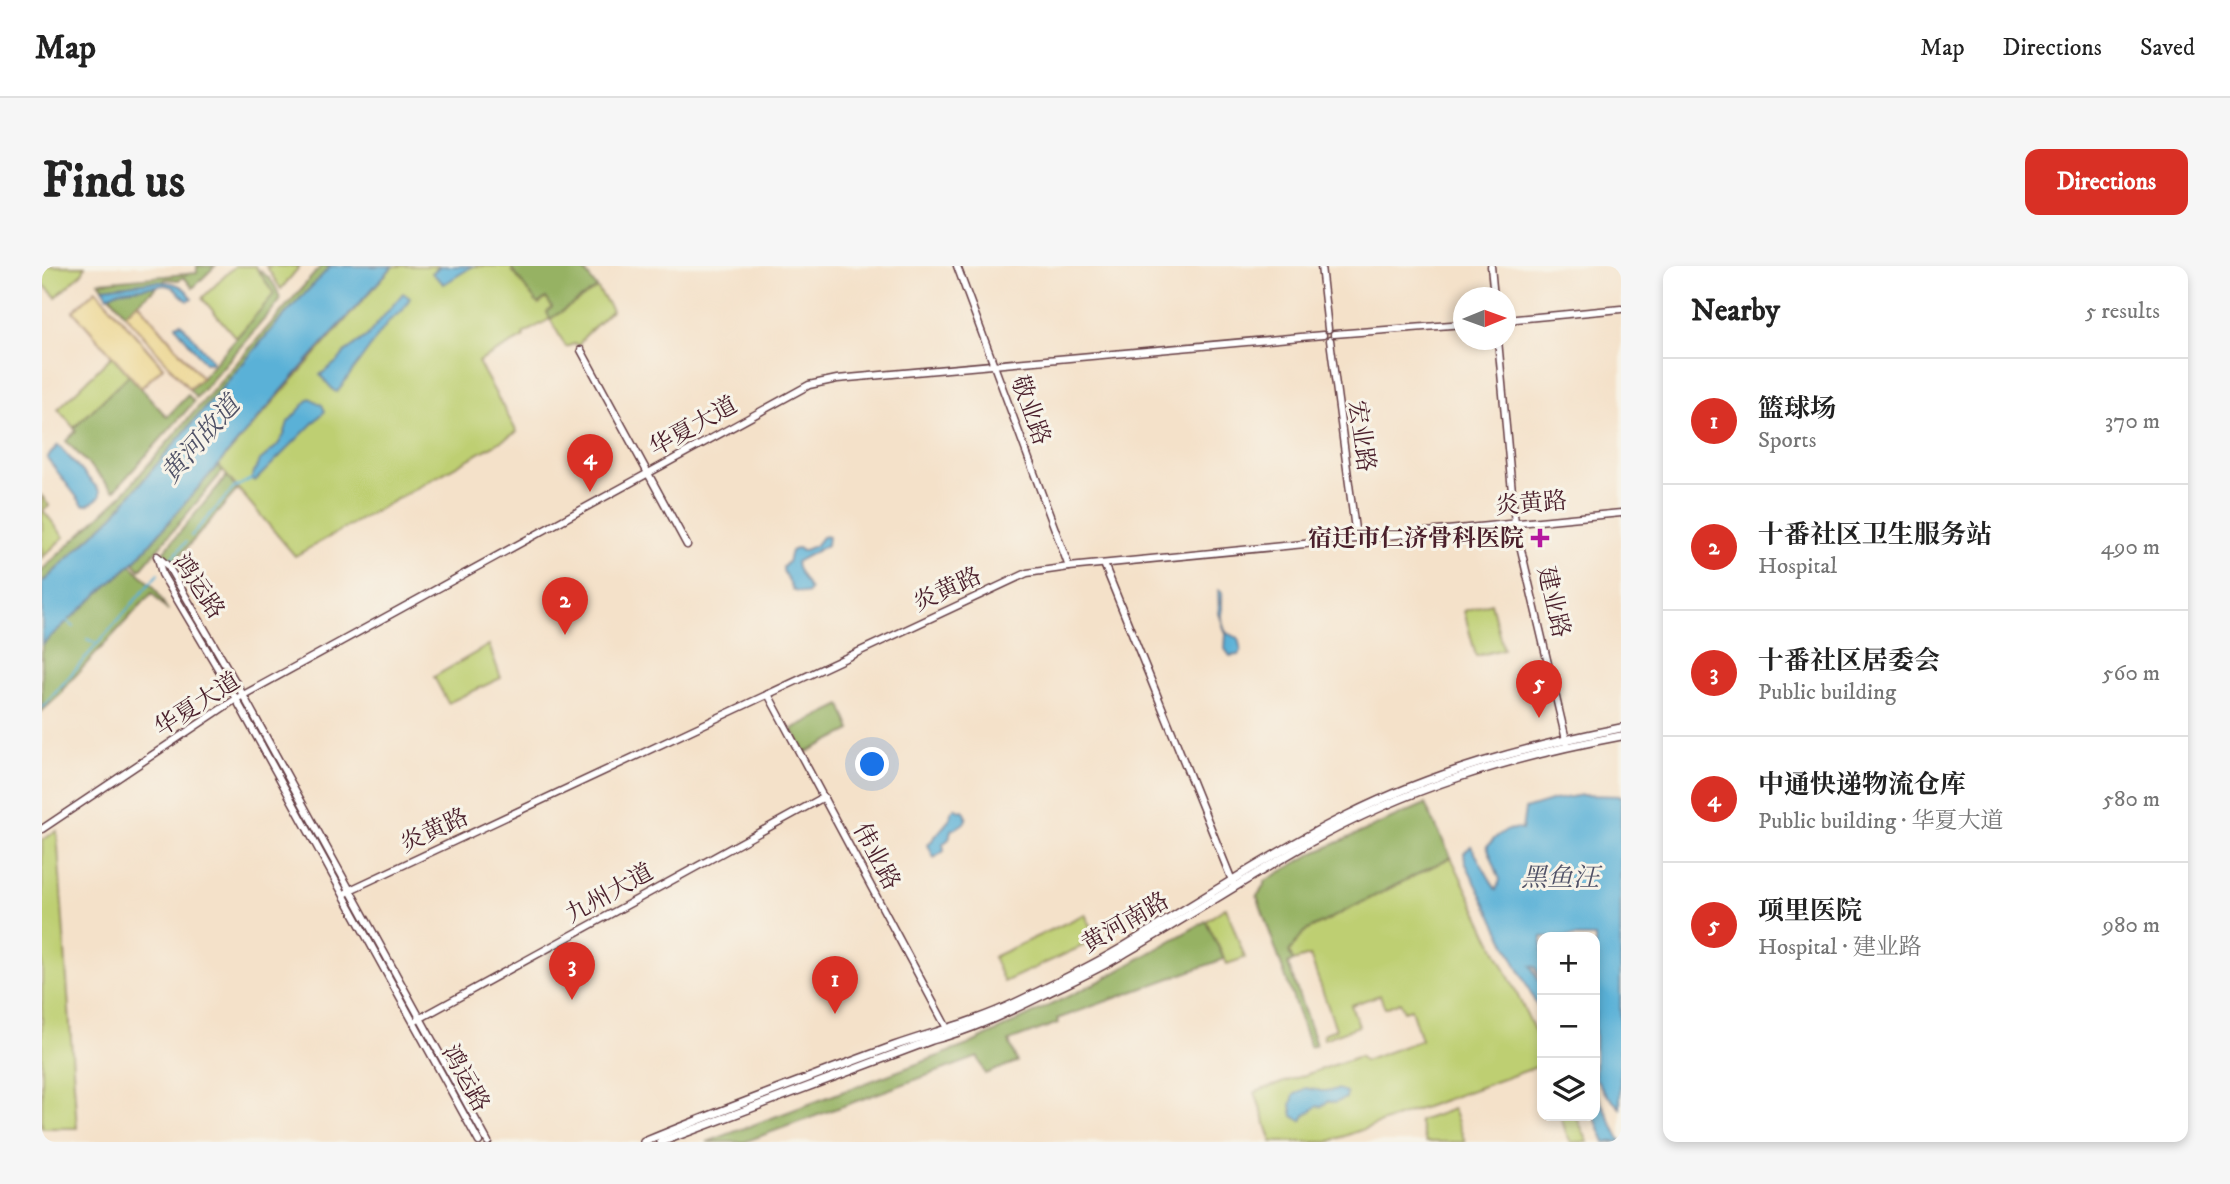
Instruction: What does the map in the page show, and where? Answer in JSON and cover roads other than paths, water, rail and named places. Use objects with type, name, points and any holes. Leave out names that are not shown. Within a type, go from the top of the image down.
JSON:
[{"type":"main road","name":"黄河南路","points":[[661,1142],[949,1032],[989,1020],[1107,964],[1233,883],[1394,802],[1469,772],[1621,728]]},
{"type":"main road","name":"黄河南路","points":[[1567,742],[1621,736]]},
{"type":"main road","name":"黄河南路","points":[[644,1142],[748,1099],[930,1033],[949,1032]]},
{"type":"street","name":"敬业路","points":[[957,266],[1069,567]]},
{"type":"street","name":"宏业路","points":[[1321,266],[1356,537]]},
{"type":"street","points":[[1491,266],[1493,287]]},
{"type":"street","points":[[1516,319],[1621,309]]},
{"type":"street","name":"华夏大道","points":[[42,829],[240,697],[649,472],[819,382],[1453,325]]},
{"type":"street","points":[[581,350],[687,545]]},
{"type":"street","name":"建业路","points":[[1499,350],[1516,524],[1567,742]]},
{"type":"street","name":"炎黄路","points":[[347,892],[1027,573],[1356,537],[1621,513]]},
{"type":"street","name":"鸿运路","points":[[240,697],[162,574],[157,556],[168,566],[240,697],[347,892],[417,1020],[488,1142]]},
{"type":"street","points":[[1104,564],[1233,883]]},
{"type":"street","name":"伟业路","points":[[768,694],[949,1032]]},
{"type":"street","name":"九州大道","points":[[417,1020],[824,797]]},
{"type":"street","name":"鸿运路","points":[[417,1020],[479,1142]]},
{"type":"water","name":"黄河故道","points":[[331,266],[393,266],[308,360],[137,559],[42,644],[42,583],[112,517],[279,321]]},
{"type":"water","points":[[440,266],[473,266],[444,284],[432,273]]},
{"type":"water","points":[[168,282],[180,286],[192,299],[188,301],[172,287],[165,285],[118,291],[108,296],[103,288]]},
{"type":"water","points":[[403,293],[410,298],[403,310],[389,321],[337,392],[334,391],[320,375],[367,336]]},
{"type":"water","points":[[181,323],[212,363],[205,363],[178,329],[176,325]]},
{"type":"water","points":[[310,398],[322,405],[325,411],[255,481],[251,479],[259,461],[277,446],[288,422]]},
{"type":"water","points":[[58,445],[100,491],[100,496],[87,505],[83,505],[47,458]]},
{"type":"water","points":[[828,536],[827,545],[796,562],[810,590],[807,594],[794,591],[783,571],[791,551],[798,548],[802,551],[815,546],[822,537]]},
{"type":"water","points":[[1218,590],[1222,592],[1223,625],[1219,613]]},
{"type":"water","points":[[1225,630],[1238,638],[1241,651],[1238,655],[1230,656],[1225,649]]},
{"type":"water","name":"黑鱼汪","points":[[1582,795],[1621,796],[1620,1108],[1600,1085],[1600,932],[1537,932],[1537,971],[1531,966],[1537,977],[1537,1006],[1465,862],[1464,853],[1471,846],[1496,890],[1500,880],[1487,846],[1507,830],[1522,830],[1525,809]]},
{"type":"water","points":[[955,808],[963,810],[966,820],[951,830],[949,839],[943,844],[944,851],[934,858],[928,845],[950,819]]},
{"type":"water","points":[[1306,1088],[1339,1090],[1347,1094],[1346,1098],[1335,1103],[1328,1101],[1321,1107],[1318,1106],[1305,1115],[1302,1121],[1293,1116],[1291,1105],[1294,1095]]},
{"type":"water","points":[[1600,1099],[1621,1142],[1605,1142],[1596,1121],[1600,1121]]},
{"type":"waterway","points":[[191,536],[234,488],[251,479]]},
{"type":"waterway","points":[[168,562],[186,542]]},
{"type":"waterway","points":[[42,708],[158,574]]},
{"type":"waterway","points":[[67,621],[74,627]]},
{"type":"waterway","points":[[87,639],[95,643]]},
{"type":"place","name":"中通快递物流仓库","points":[[590,492]]},
{"type":"place","name":"宿迁市仁济骨科医院","points":[[1540,538]]},
{"type":"place","name":"十番社区卫生服务站","points":[[565,635]]},
{"type":"place","name":"项里医院","points":[[1539,718]]},
{"type":"place","name":"十番社区居委会","points":[[572,1000]]},
{"type":"place","name":"篮球场","points":[[835,1014]]}]
